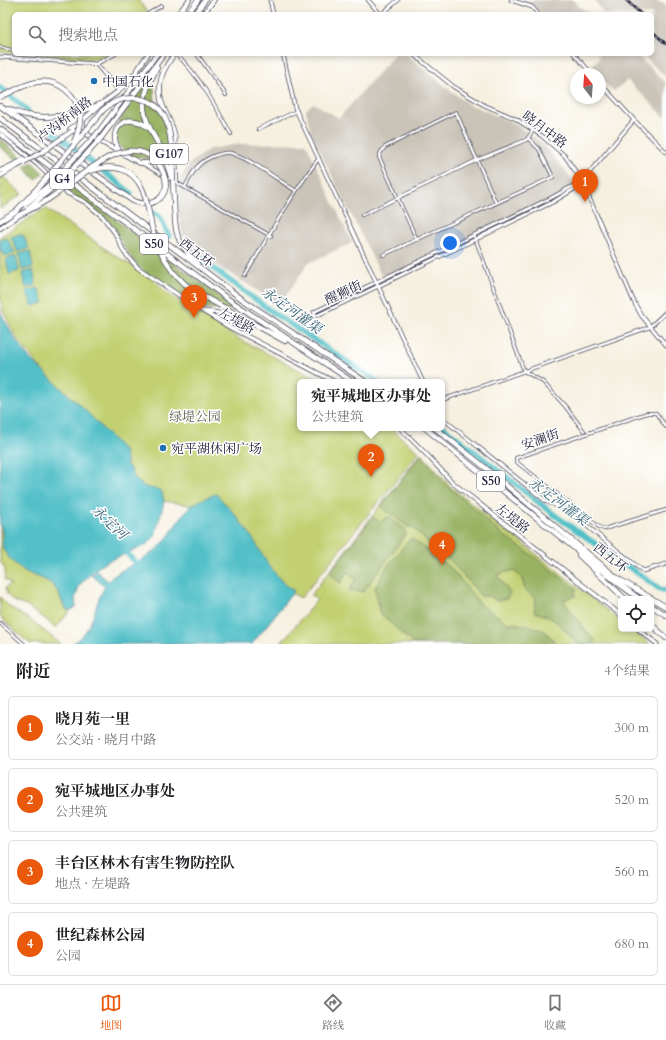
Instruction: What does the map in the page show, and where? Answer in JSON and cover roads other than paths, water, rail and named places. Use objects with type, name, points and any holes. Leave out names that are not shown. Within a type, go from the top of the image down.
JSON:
[{"type":"highway","points":[[180,12],[189,0]]},
{"type":"highway","points":[[188,12],[198,0]]},
{"type":"highway","points":[[197,12],[206,0]]},
{"type":"highway","points":[[205,12],[214,0]]},
{"type":"highway","name":"卢沟桥南路","points":[[0,176],[3,170],[42,152],[119,91],[136,72],[147,56]]},
{"type":"highway","name":"G4","points":[[0,221],[16,211],[48,186],[96,135],[155,56]]},
{"type":"highway","name":"G4","points":[[0,228],[19,216],[50,191],[84,159],[162,56]]},
{"type":"highway","points":[[163,56],[150,79],[144,95],[144,114],[175,184]]},
{"type":"highway","name":"G107","points":[[140,163],[150,163],[162,159],[168,154],[175,143],[173,127],[162,104],[160,89],[160,79],[174,56]]},
{"type":"highway","points":[[0,97],[36,82],[48,82],[63,88],[74,99],[80,114],[80,125],[72,147]]},
{"type":"highway","points":[[16,211],[44,181],[98,116],[109,105],[127,98],[144,100],[159,108],[168,124],[175,184],[175,225],[180,243],[184,250],[208,274]]},
{"type":"highway","points":[[0,106],[24,115],[48,118],[70,115],[88,110],[101,104]]},
{"type":"highway","points":[[0,106],[133,201],[143,204],[153,203],[161,198],[166,186],[166,177],[153,158],[144,153],[131,150],[122,151],[109,156],[82,176],[54,196],[19,216]]},
{"type":"highway","name":"西五环","points":[[0,118],[242,299],[362,379]]},
{"type":"highway","points":[[83,120],[83,128],[87,135]]},
{"type":"highway","points":[[118,151],[114,137],[115,132],[120,125],[125,122],[136,120],[149,128]]},
{"type":"highway","name":"西五环","points":[[0,129],[228,299],[348,379]]},
{"type":"highway","name":"卢沟桥南路","points":[[71,130],[81,131],[140,163]]},
{"type":"highway","points":[[82,176],[97,169],[109,167],[123,170],[133,176],[140,185],[146,197],[152,229],[160,252],[170,268],[186,284],[311,355]]},
{"type":"highway","name":"S50","points":[[430,431],[557,535],[636,596]]},
{"type":"highway","name":"西五环","points":[[439,431],[482,464],[617,578],[666,606]]},
{"type":"highway","points":[[557,535],[622,596]]},
{"type":"highway","points":[[654,608],[666,615]]},
{"type":"highway","points":[[654,627],[666,638]]},
{"type":"main road","name":"左堤路","points":[[0,134],[38,165],[67,193],[85,202],[102,216],[115,233],[124,252],[138,268],[231,328],[329,379]]},
{"type":"main road","points":[[201,310],[223,312],[240,316]]},
{"type":"main road","name":"左堤路","points":[[403,431],[453,483],[618,614]]},
{"type":"main road","points":[[642,632],[658,644]]},
{"type":"street","points":[[270,0],[273,12]]},
{"type":"street","points":[[368,0],[379,12]]},
{"type":"street","points":[[383,12],[398,0]]},
{"type":"street","points":[[511,0],[532,7],[536,12]]},
{"type":"street","points":[[151,12],[161,6]]},
{"type":"street","points":[[0,47],[12,50]]},
{"type":"street","points":[[0,57],[96,64],[111,56]]},
{"type":"street","points":[[177,56],[187,64],[231,134]]},
{"type":"street","points":[[198,56],[226,95]]},
{"type":"street","points":[[283,56],[297,111],[422,379]]},
{"type":"street","name":"晓月中路","points":[[416,56],[454,87],[484,105],[516,119],[556,146],[565,156],[582,181],[634,302],[641,315],[666,345]]},
{"type":"street","points":[[576,56],[587,68]]},
{"type":"street","points":[[96,64],[119,91]]},
{"type":"street","points":[[606,90],[666,152]]},
{"type":"street","points":[[258,129],[297,111]]},
{"type":"street","points":[[417,240],[379,157],[385,147],[456,112],[496,203]]},
{"type":"street","name":"醒狮街","points":[[582,181],[551,198],[314,312],[316,316],[545,207],[574,189],[582,181],[634,120]]},
{"type":"street","points":[[362,215],[477,160],[526,140],[533,130]]},
{"type":"street","points":[[384,256],[553,176],[539,149],[528,138]]},
{"type":"street","points":[[175,143],[175,184]]},
{"type":"street","points":[[185,187],[197,166],[206,159],[223,153],[230,153],[246,160],[296,191]]},
{"type":"street","points":[[245,276],[296,191],[319,158]]},
{"type":"street","points":[[140,163],[270,236]]},
{"type":"street","points":[[474,235],[524,371],[543,382],[565,406],[584,431]]},
{"type":"street","points":[[445,399],[650,327],[666,312]]},
{"type":"street","name":"安澜街","points":[[666,427],[656,413],[647,413],[516,458],[516,461],[599,527],[604,529],[666,510]]},
{"type":"street","points":[[445,420],[547,502],[567,510],[643,571],[666,564]]},
{"type":"street","points":[[0,623],[24,644]]},
{"type":"water","points":[[20,234],[23,235],[29,248],[18,252],[11,237]]},
{"type":"water","points":[[7,238],[15,253],[4,256],[0,248],[0,240]]},
{"type":"water","points":[[30,251],[33,267],[22,270],[19,254]]},
{"type":"water","points":[[16,256],[19,271],[9,274],[6,259]]},
{"type":"water","points":[[33,270],[36,285],[26,288],[22,273]]},
{"type":"water","points":[[38,288],[43,303],[33,306],[26,291]]},
{"type":"water","points":[[0,309],[15,339],[30,359],[84,409],[124,451],[127,465],[138,482],[145,487],[160,490],[162,492],[164,502],[155,536],[147,545],[106,562],[94,570],[79,586],[75,599],[76,607],[71,610],[67,610],[54,586],[48,581],[29,574],[19,567],[9,558],[3,548],[2,530],[0,524]]},
{"type":"water","points":[[216,494],[250,534],[270,567],[283,583],[294,591],[252,644],[72,644],[80,638],[90,624],[105,586],[91,575],[96,571],[108,581],[120,571],[147,557],[163,543],[189,508],[195,503]]},
{"type":"waterway","name":"永定河灌渠","points":[[0,87],[28,111]]},
{"type":"waterway","name":"永定河灌渠","points":[[47,127],[131,193]]},
{"type":"waterway","name":"永定河灌渠","points":[[154,213],[160,217],[169,236]]},
{"type":"waterway","name":"永定河灌渠","points":[[195,255],[275,314],[373,379]]},
{"type":"waterway","name":"永定河灌渠","points":[[445,428],[556,516],[660,589],[666,591]]},
{"type":"waterway","name":"永定河","points":[[122,549],[142,568]]},
{"type":"railway","points":[[626,0],[639,12]]},
{"type":"railway","points":[[654,33],[666,44]]},
{"type":"place","name":"中国石化","points":[[94,81]]},
{"type":"place","name":"晓月苑一里","points":[[585,202]]},
{"type":"place","name":"丰台区林木有害生物防控队","points":[[194,318]]},
{"type":"place","name":"宛平湖休闲广场","points":[[163,448]]},
{"type":"place","name":"宛平城地区办事处","points":[[371,477]]},
{"type":"place","name":"世纪森林公园","points":[[442,565]]},
{"type":"park label","name":"绿堤公园","points":[[195,416]]}]
